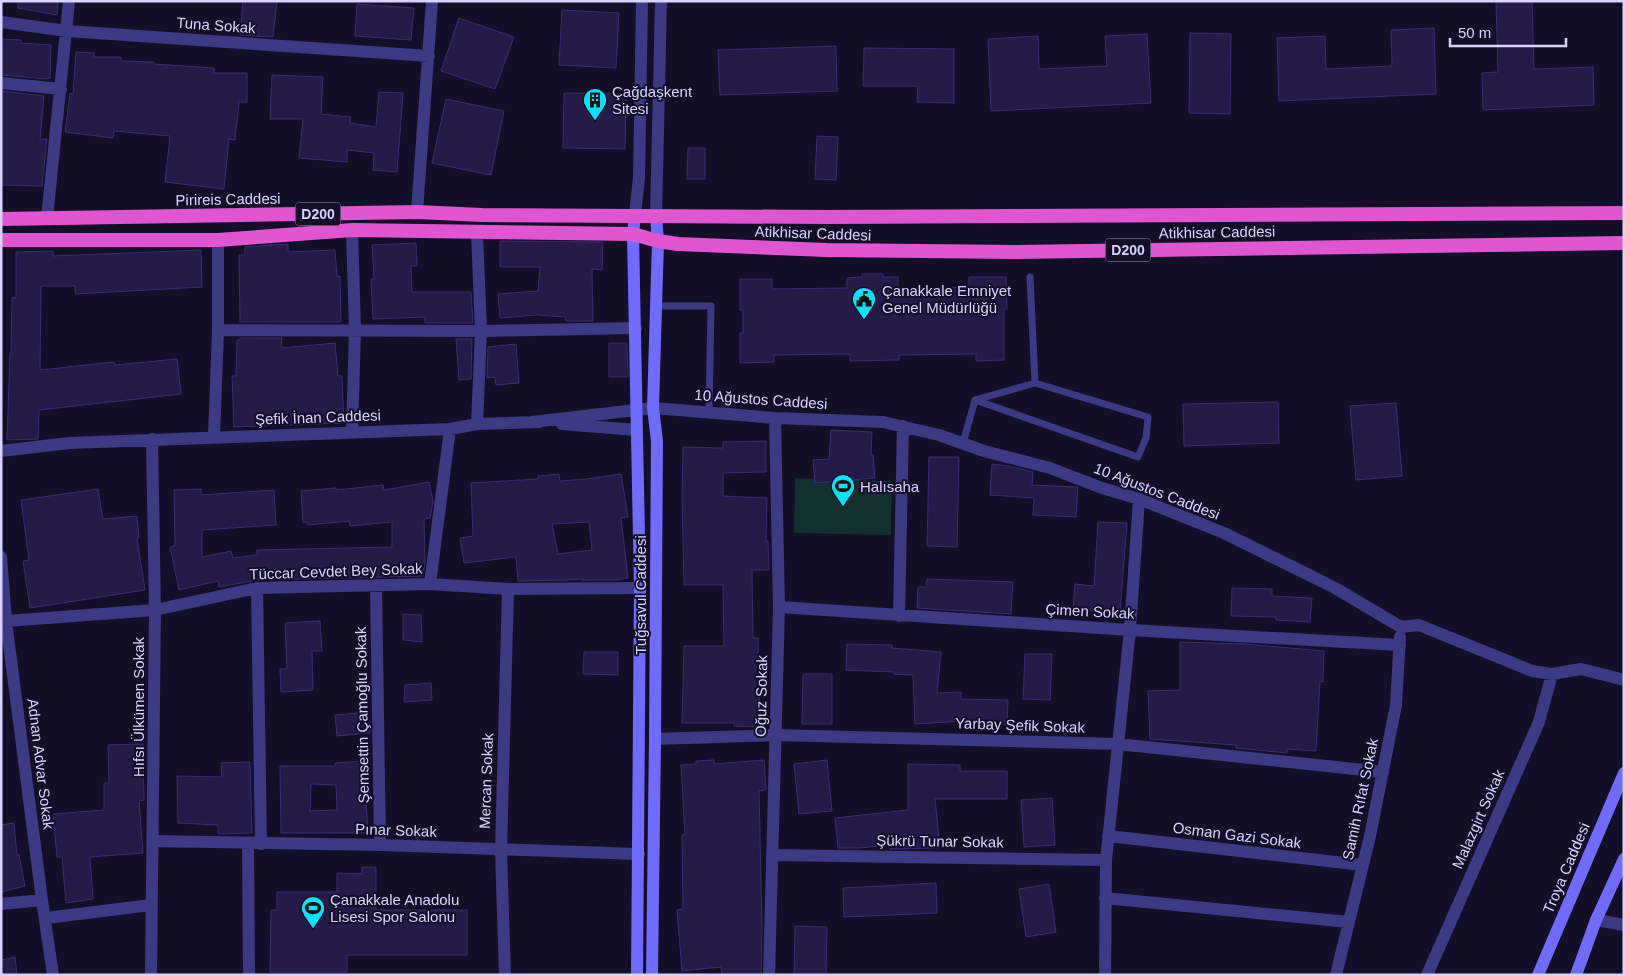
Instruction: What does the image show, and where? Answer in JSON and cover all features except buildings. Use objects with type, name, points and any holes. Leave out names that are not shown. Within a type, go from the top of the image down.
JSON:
[{"type":"highway","name":"Pirireis Caddesi","points":[[1,219],[417,212],[482,215],[635,215]]},
{"type":"highway","name":"Atikhisar Caddesi","points":[[635,215],[847,217],[1624,213]]},
{"type":"highway","name":"D200","points":[[1,240],[218,240],[352,230],[633,234]]},
{"type":"highway","name":"Atikhisar Caddesi","points":[[633,234],[678,244],[828,250],[1016,252],[1624,243]]},
{"type":"main road","points":[[635,215],[633,234],[640,588],[639,854],[636,975]]},
{"type":"main road","name":"Tuğsavul Caddesi","points":[[652,975],[657,441],[653,408],[658,241],[656,216]]},
{"type":"main road","name":"Troya Caddesi","points":[[1538,975],[1624,773]]},
{"type":"main road","points":[[1576,975],[1596,920],[1624,859]]},
{"type":"street","points":[[48,218],[69,1]]},
{"type":"street","points":[[417,212],[432,1]]},
{"type":"street","points":[[635,215],[639,178],[642,1]]},
{"type":"street","points":[[656,216],[661,1]]},
{"type":"street","name":"Tuna Sokak","points":[[1,22],[67,31],[429,56]]},
{"type":"street","points":[[1,83],[61,88]]},
{"type":"street","points":[[352,230],[356,330],[352,432]]},
{"type":"street","points":[[477,232],[481,330],[477,424]]},
{"type":"street","points":[[214,438],[218,330],[218,240]]},
{"type":"street","points":[[218,330],[636,328]]},
{"type":"street","name":"10 Ağustos Caddesi","points":[[532,422],[653,408],[775,418],[883,422],[903,426],[1050,468],[1102,488],[1139,499],[1224,534],[1305,573],[1335,588],[1401,627],[1419,625],[1532,672],[1552,674],[1581,669],[1624,680]]},
{"type":"street","name":"Oğuz Sokak","points":[[769,975],[780,607],[775,418]]},
{"type":"street","name":"Şefik İnan Caddesi","points":[[1,451],[69,443],[450,428],[477,424],[532,422],[636,430]]},
{"type":"street","points":[[899,616],[903,426]]},
{"type":"street","points":[[430,584],[450,428]]},
{"type":"street","name":"Hıfsı Ülkümen Sokak","points":[[151,975],[155,610],[152,439]]},
{"type":"street","points":[[1105,975],[1106,860],[1130,630],[1139,499]]},
{"type":"street","name":"Adnan Advar Sokak","points":[[1,557],[6,620],[53,975]]},
{"type":"street","name":"Tüccar Cevdet Bey Sokak","points":[[6,620],[155,610],[257,588],[430,584],[508,589],[640,588]]},
{"type":"street","name":"Şemsettin Çamoğlu Sokak","points":[[376,585],[380,845]]},
{"type":"street","points":[[257,588],[261,844]]},
{"type":"street","name":"Mercan Sokak","points":[[505,975],[501,850],[508,589]]},
{"type":"street","name":"Çimen Sokak","points":[[780,607],[899,616],[1400,645]]},
{"type":"street","name":"Samih Rıfat Sokak","points":[[1336,975],[1363,866],[1396,704],[1401,627]]},
{"type":"street","name":"Malazgirt Sokak","points":[[1427,975],[1539,722],[1552,674]]},
{"type":"street","name":"Yarbay Şefik Sokak","points":[[655,739],[776,735],[1118,744],[1383,772]]},
{"type":"street","name":"Osman Gazi Sokak","points":[[1108,836],[1363,866]]},
{"type":"street","name":"Pınar Sokak","points":[[153,841],[380,845],[639,854]]},
{"type":"street","points":[[248,843],[249,975]]},
{"type":"street","name":"Şükrü Tunar Sokak","points":[[773,855],[1106,860]]},
{"type":"street","points":[[1105,898],[1349,922]]},
{"type":"street","points":[[1,904],[42,900]]},
{"type":"street","points":[[46,918],[151,905]]},
{"type":"street","points":[[1596,920],[1624,925]]},
{"type":"lane","points":[[1030,277],[1035,383]]},
{"type":"lane","points":[[656,306],[711,306],[709,413]]},
{"type":"lane","points":[[1035,383],[1148,417],[1146,438],[1138,457],[976,400],[1035,383]]},
{"type":"lane","points":[[963,443],[976,400]]},
{"type":"green space","name":"Halısaha","points":[[795,478],[892,481],[891,535],[794,533]]},
{"type":"place","name":"Çağdaşkent Sitesi","points":[[595,121]]},
{"type":"place","name":"Çanakkale Emniyet Genel Müdürlüğü","points":[[864,320]]},
{"type":"place","name":"Halısaha","points":[[843,507]]},
{"type":"place","name":"Çanakkale Anadolu Lisesi Spor Salonu","points":[[313,929]]}]
